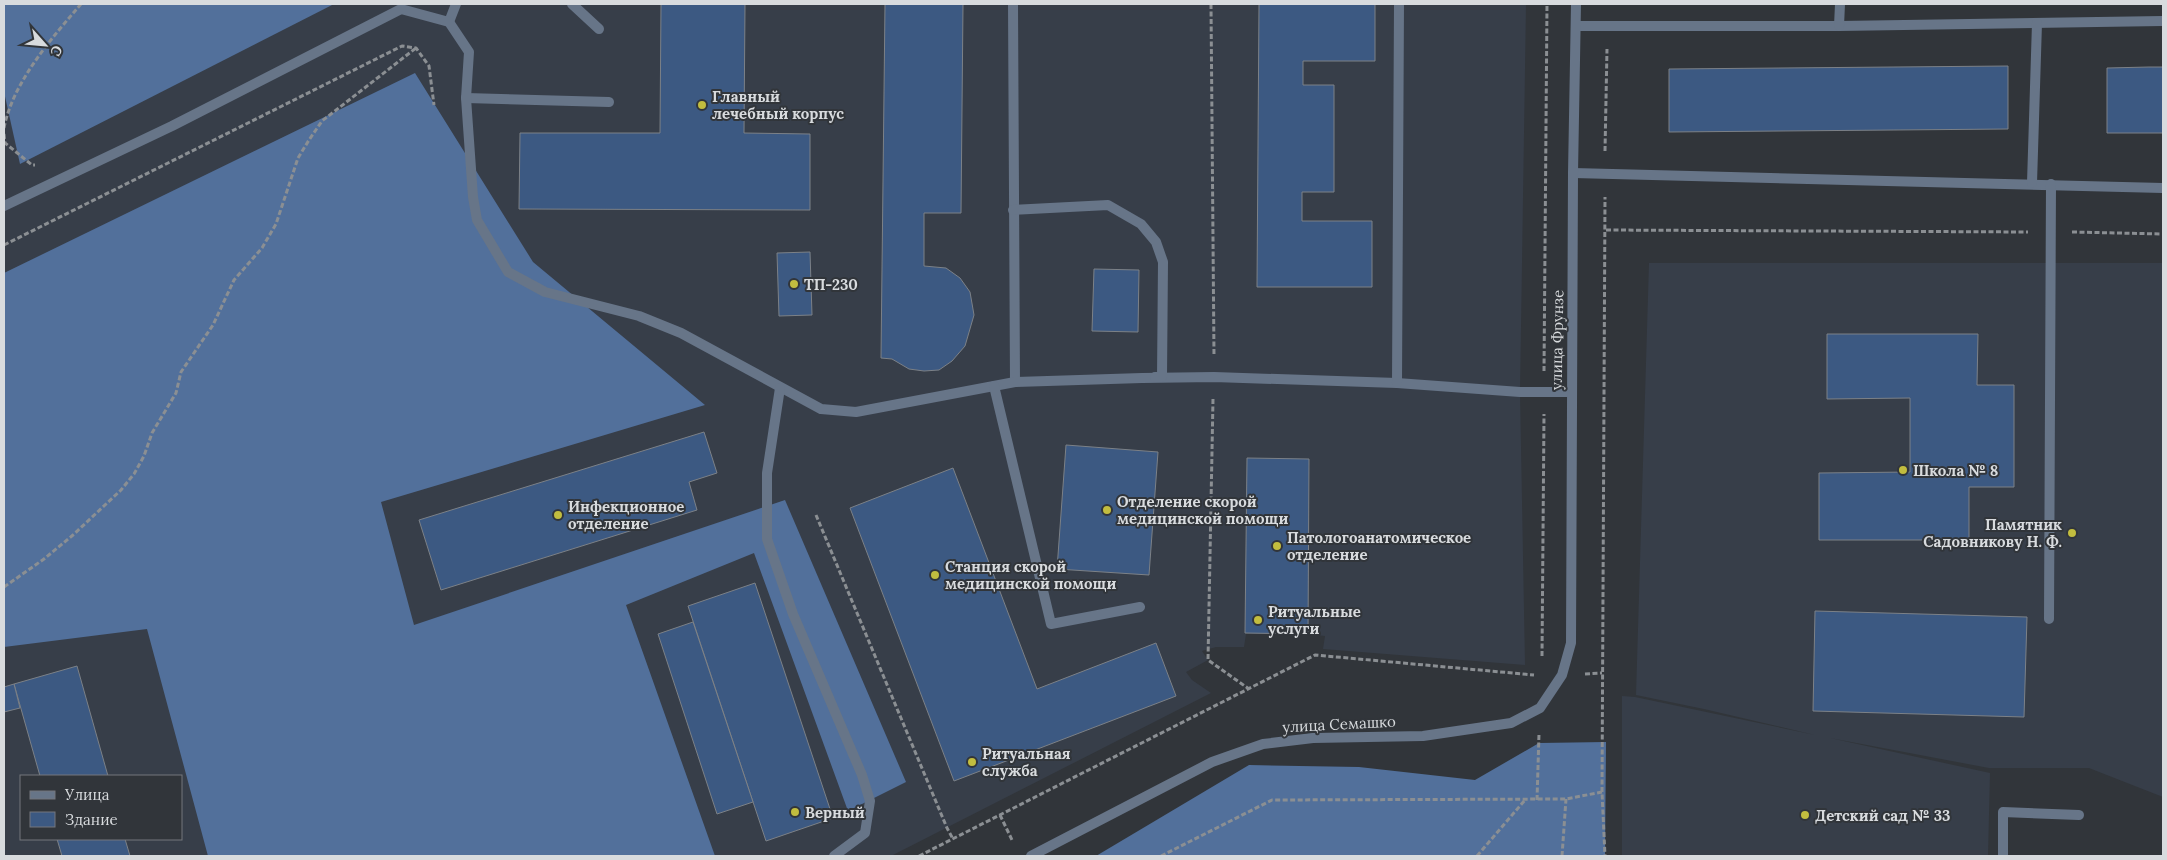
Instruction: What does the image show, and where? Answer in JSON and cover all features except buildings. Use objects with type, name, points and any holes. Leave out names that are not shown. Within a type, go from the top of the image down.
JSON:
[{"type":"street","points":[[449,22],[456,4]]},
{"type":"street","points":[[572,4],[598,28]]},
{"type":"street","points":[[1013,4],[1015,382]]},
{"type":"street","points":[[1397,384],[1399,4]]},
{"type":"street","name":"улица Фрунзе","points":[[1562,674],[1571,643],[1573,173],[1576,4]]},
{"type":"street","points":[[1839,26],[1840,4]]},
{"type":"street","points":[[4,206],[172,126],[401,9],[449,22],[469,52],[466,98],[472,197],[477,220],[508,272],[545,292],[639,316],[681,333],[821,409],[856,412],[1015,382],[1142,378],[1214,377],[1397,384],[1520,392],[1572,392]]},
{"type":"street","points":[[1576,26],[1839,26],[2163,21]]},
{"type":"street","points":[[2032,183],[2037,23]]},
{"type":"street","points":[[466,98],[609,102]]},
{"type":"street","points":[[1573,173],[2032,183],[2163,188]]},
{"type":"street","points":[[2049,620],[2051,184]]},
{"type":"street","points":[[1013,210],[1108,205],[1141,224],[1156,242],[1164,262],[1162,377],[1142,378]]},
{"type":"street","points":[[994,386],[1051,624],[1140,607]]},
{"type":"street","points":[[780,388],[767,473],[767,539],[793,614],[862,775],[870,801],[865,833],[834,856]]},
{"type":"street","name":"улица Семашко","points":[[1031,856],[1212,762],[1262,744],[1313,738],[1423,736],[1511,723],[1540,708],[1562,674]]},
{"type":"street","points":[[2003,856],[2003,812],[2079,815]]},
{"type":"path","points":[[4,128],[6,117],[27,72],[81,4]]},
{"type":"path","points":[[1542,666],[1547,4]]},
{"type":"path","points":[[1605,856],[1602,792],[1602,673],[1607,26]]},
{"type":"path","points":[[4,245],[402,46],[416,48],[429,66],[434,105]]},
{"type":"path","points":[[4,587],[44,559],[73,535],[121,490],[134,474],[144,456],[152,433],[176,393],[182,372],[214,325],[234,280],[262,248],[276,224],[298,158],[309,140],[322,121],[416,48]]},
{"type":"path","points":[[1606,230],[2163,234]]},
{"type":"path","points":[[816,515],[953,839]]},
{"type":"path","points":[[919,856],[1315,655],[1542,676],[1537,800]]},
{"type":"path","points":[[1161,856],[1272,800],[1537,800],[1566,799],[1602,792]]},
{"type":"path","points":[[1562,856],[1566,799]]},
{"type":"path","points":[[1477,856],[1525,800]]},
{"type":"path","points":[[1000,815],[1016,848]]},
{"type":"shaded area","points":[[4,4],[1526,4],[1520,392],[1525,665],[1323,649],[1325,636],[1308,634],[1246,634],[1244,647],[1216,647],[1202,651],[1208,660],[1186,672],[1192,680],[1211,693],[891,856],[4,856]]},
{"type":"shaded area","points":[[4,4],[334,4],[20,164],[4,92]]},
{"type":"shaded area","points":[[415,73],[533,262],[705,405],[381,502],[414,625],[785,500],[906,782],[848,811],[754,553],[626,605],[715,856],[208,856],[147,629],[4,647],[4,273]]},
{"type":"shaded area","name":"Школа № 8","points":[[1649,263],[2163,263],[2163,797],[2089,768],[1989,768],[1830,738],[1990,773],[1988,856],[1622,856],[1622,696],[1635,697],[1815,735],[1636,695]]},
{"type":"shaded area","points":[[1606,742],[1605,856],[1096,856],[1249,765],[1359,767],[1475,780],[1539,743]]},
{"type":"place","name":"Главный лечебный корпус","points":[[702,105]]},
{"type":"place","name":"ТП-230","points":[[794,284]]},
{"type":"place","name":"Школа № 8","points":[[1903,470]]},
{"type":"place","name":"Отделение скорой медицинской помощи","points":[[1107,510]]},
{"type":"place","name":"Инфекционное отделение","points":[[558,515]]},
{"type":"place","name":"Памятник Садовникову Н. Ф.","points":[[2072,533]]},
{"type":"place","name":"Патологоанатомическое отделение","points":[[1277,546]]},
{"type":"place","name":"Станция скорой медицинской помощи","points":[[935,575]]},
{"type":"place","name":"Ритуальные услуги","points":[[1258,620]]},
{"type":"place","name":"Ритуальная служба","points":[[972,762]]},
{"type":"place","name":"Верный","points":[[795,812]]},
{"type":"place","name":"Детский сад № 33","points":[[1805,815]]}]
